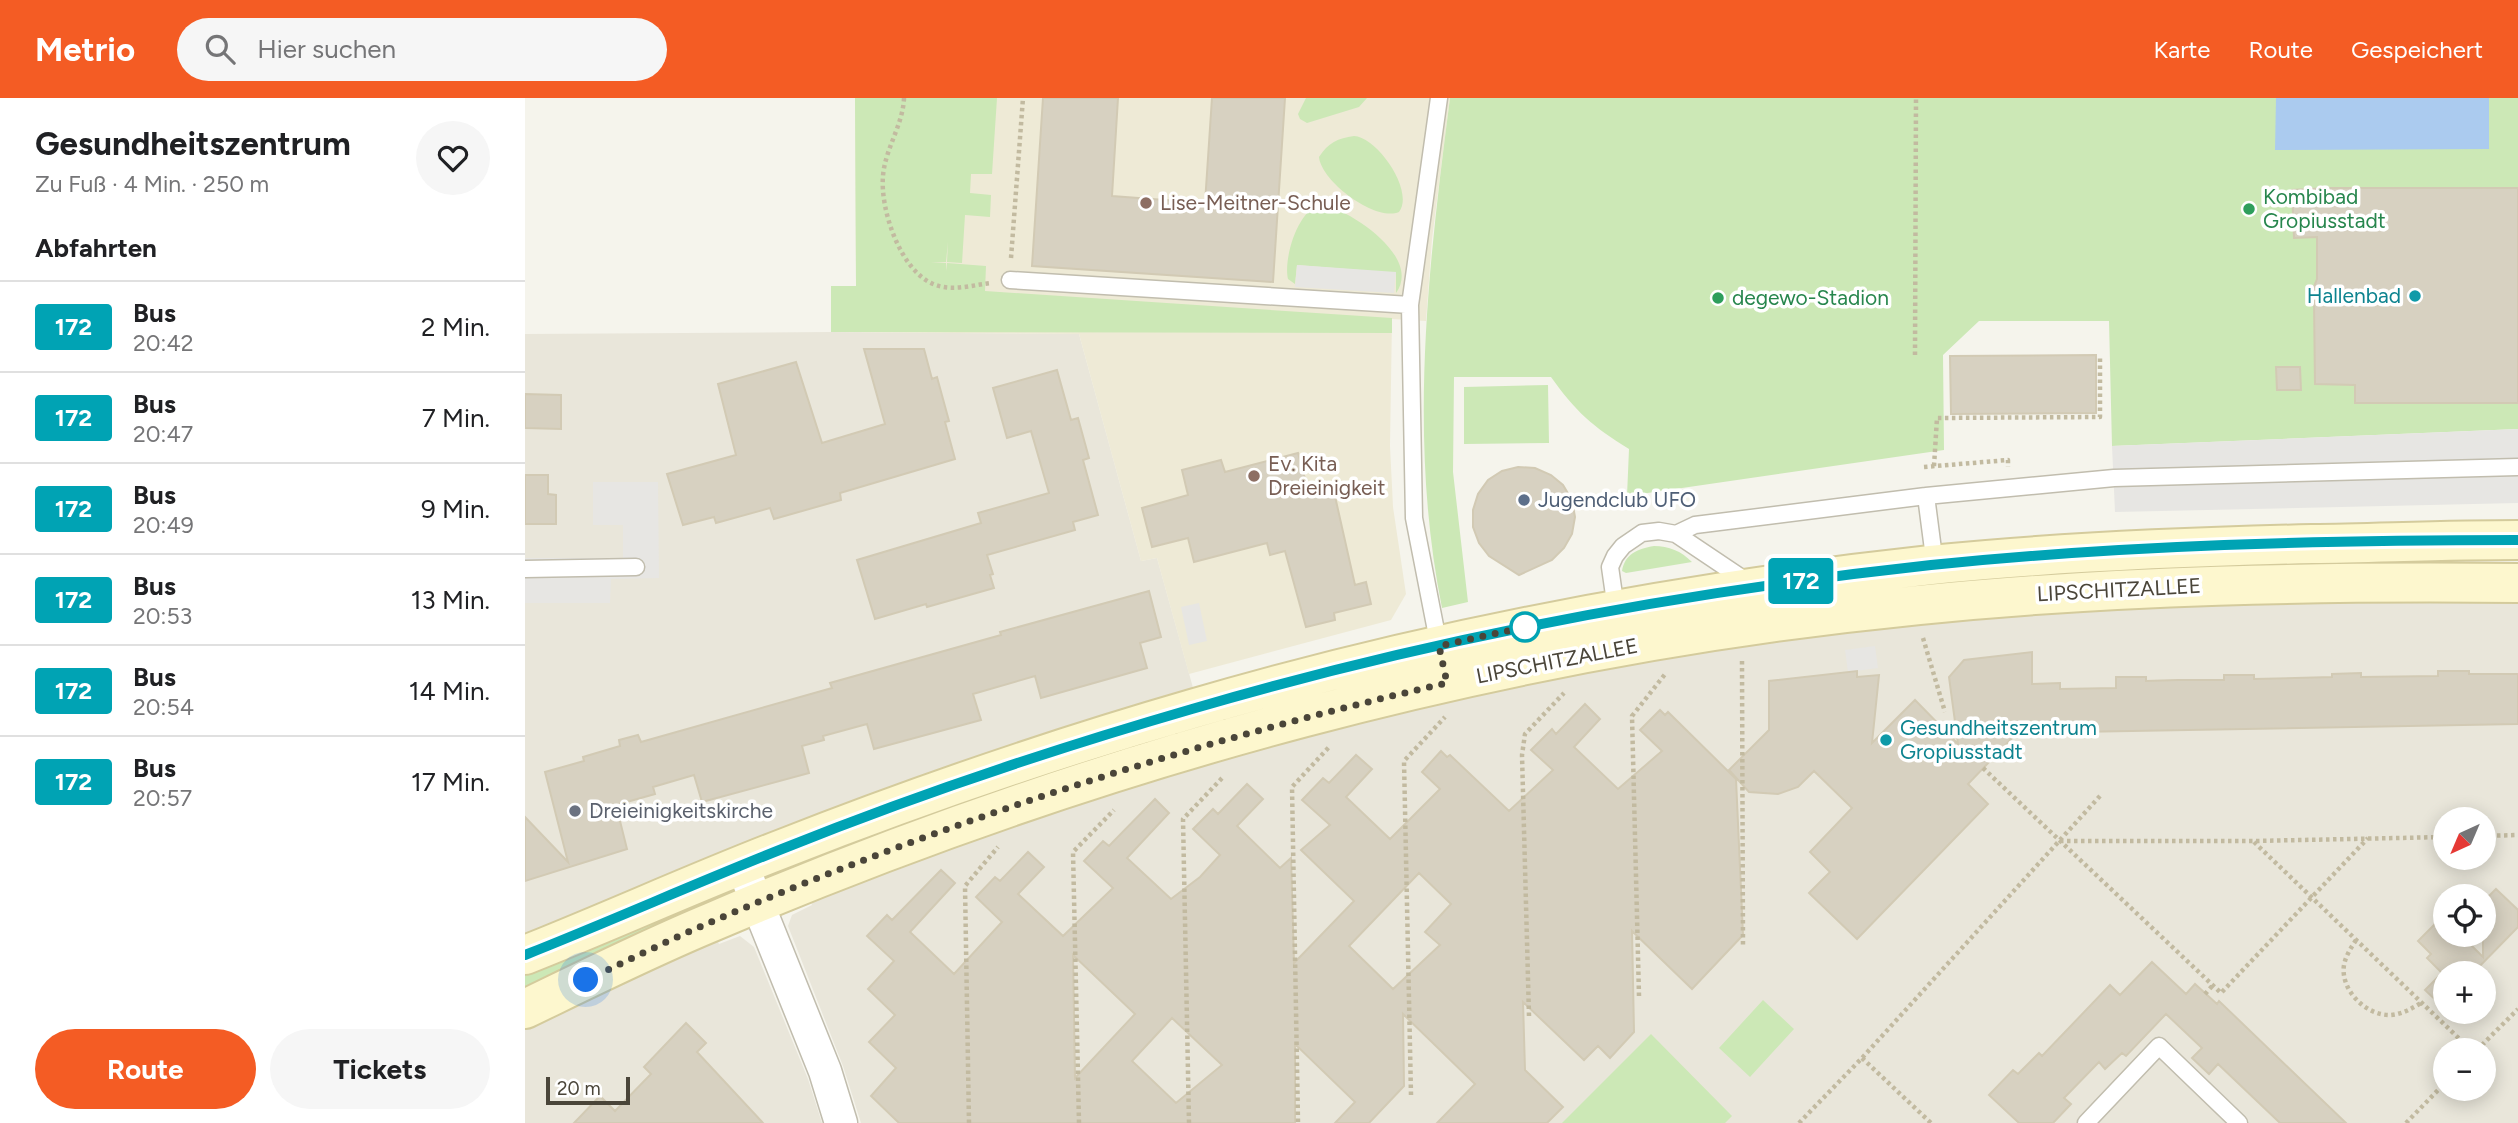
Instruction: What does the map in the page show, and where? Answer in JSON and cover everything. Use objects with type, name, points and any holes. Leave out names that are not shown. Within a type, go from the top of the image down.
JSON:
[{"type":"street","name":"LIPSCHITZALLEE","points":[[525,955],[742,865],[973,778],[1223,700],[1439,646],[1616,609],[1754,587],[1935,565],[2130,550],[2505,540]]},
{"type":"street","points":[[2505,540],[2506,582]]},
{"type":"street","name":"LIPSCHITZALLEE","points":[[525,1009],[757,903],[901,846],[1107,774],[1230,738],[1447,698],[1623,647],[1826,616],[2029,595],[2216,584],[2506,582]]},
{"type":"street","points":[[1616,609],[1623,647]]},
{"type":"street","points":[[1439,646],[1447,698]]},
{"type":"street","points":[[742,865],[820,1058],[841,1123]]},
{"type":"lane","points":[[1439,98],[1410,305],[1414,518],[1439,646]]},
{"type":"lane","points":[[1010,280],[1410,305]]},
{"type":"lane","points":[[1676,534],[1695,525],[1926,496],[2114,478],[2518,467]]},
{"type":"lane","points":[[1926,496],[1935,565]]},
{"type":"lane","points":[[1616,609],[1610,567],[1623,546],[1642,533],[1660,531],[1676,534],[1754,587]]},
{"type":"lane","points":[[525,569],[636,567]]},
{"type":"lane","points":[[2086,1123],[2159,1046],[2239,1123]]},
{"type":"path","points":[[904,98],[901,117],[883,175],[886,212],[899,247],[921,275],[932,284],[951,289],[1010,280],[1023,98]]},
{"type":"path","points":[[1915,355],[1916,98]]},
{"type":"path","points":[[1934,466],[1937,418],[2100,417],[2100,355]]},
{"type":"path","points":[[1922,634],[1945,712]]},
{"type":"path","points":[[1742,656],[1743,948]]},
{"type":"path","points":[[1639,996],[1632,716],[1670,668]]},
{"type":"path","points":[[1529,1016],[1522,755],[1525,734],[1570,688]]},
{"type":"path","points":[[1411,1095],[1404,761],[1447,698]]},
{"type":"path","points":[[1298,1122],[1292,788],[1333,742]]},
{"type":"path","points":[[1189,1123],[1182,819],[1232,768]]},
{"type":"path","points":[[1983,768],[2221,993],[2368,838]]},
{"type":"path","points":[[1799,1123],[1862,1058],[2100,796]]},
{"type":"path","points":[[1079,1123],[1073,852],[1122,802]]},
{"type":"path","points":[[2496,836],[2518,835]]},
{"type":"path","points":[[2059,841],[2433,837]]},
{"type":"path","points":[[969,1123],[965,886],[1006,839]]},
{"type":"path","points":[[2254,841],[2458,1038]]},
{"type":"path","points":[[2356,940],[2347,953],[2344,968],[2347,986],[2358,1002],[2371,1012],[2389,1015],[2406,1012],[2421,1003]]},
{"type":"path","points":[[2205,994],[2213,985]]},
{"type":"path","points":[[2489,1038],[2518,1009]]},
{"type":"path","points":[[1862,1058],[1931,1123]]},
{"type":"path","points":[[2406,1123],[2433,1095]]},
{"type":"shaded area","name":"Lise-Meitner-Schule","points":[[855,98],[1450,98],[1432,239],[1426,321],[1392,319],[1390,446],[1393,507],[1406,594],[1391,620],[1189,674],[1157,558],[1141,561],[1079,334],[831,332],[831,286],[856,286]]},
{"type":"shaded area","points":[[1297,265],[1396,272],[1394,293],[1295,287]]},
{"type":"shaded area","points":[[525,334],[1079,334],[1141,561],[1157,558],[1195,695],[525,934]]},
{"type":"shaded area","points":[[2518,429],[2518,503],[2115,512],[2112,446]]},
{"type":"shaded area","points":[[593,482],[658,482],[659,578],[611,579],[610,603],[525,603],[525,558],[623,558],[623,525],[593,525]]},
{"type":"shaded area","points":[[2518,596],[2518,1123],[861,1123],[843,1066],[788,926],[792,915],[812,905],[809,895],[883,866],[1301,731],[1664,653],[2074,604]]},
{"type":"shaded area","points":[[1199,603],[1207,641],[1189,645],[1181,607]]},
{"type":"shaded area","points":[[1875,646],[1878,668],[1848,672],[1845,650]]},
{"type":"shaded area","points":[[715,935],[719,944],[740,936],[754,947],[808,1079],[822,1123],[525,1123],[525,1022]]},
{"type":"green space","points":[[855,98],[997,98],[992,174],[971,174],[970,193],[991,195],[990,217],[965,215],[962,263],[947,262],[948,242],[946,262],[931,262],[946,263],[947,271],[947,263],[986,266],[985,291],[1392,318],[1392,333],[831,332],[831,286],[856,286]]},
{"type":"green space","points":[[1306,98],[1367,98],[1359,107],[1307,123],[1300,119],[1298,114]]},
{"type":"green space","points":[[1450,98],[2518,98],[2518,429],[2112,446],[2109,321],[1979,321],[1943,355],[1944,450],[1627,496],[1629,449],[1586,417],[1551,377],[1454,377],[1453,472],[1468,602],[1442,608],[1426,481],[1425,353],[1435,225]]},
{"type":"green space","points":[[1354,136],[1373,145],[1391,166],[1402,191],[1403,203],[1399,212],[1377,211],[1364,205],[1339,188],[1322,167],[1319,157],[1326,148],[1338,140]]},
{"type":"green space","points":[[1323,204],[1366,226],[1392,251],[1400,265],[1402,279],[1396,293],[1396,273],[1297,265],[1295,284],[1288,279],[1288,259],[1300,223],[1314,207]]},
{"type":"green space","points":[[1548,385],[1549,443],[1464,444],[1464,387]]},
{"type":"green space","points":[[1654,546],[1675,550],[1692,562],[1626,573],[1622,571],[1626,560],[1633,553]]},
{"type":"green space","points":[[697,897],[704,912],[525,994],[525,976]]},
{"type":"green space","points":[[1763,1000],[1794,1029],[1750,1077],[1719,1048]]},
{"type":"green space","points":[[1651,1034],[1732,1116],[1725,1123],[1562,1123]]},
{"type":"water","points":[[2276,98],[2489,98],[2489,149],[2275,150]]},
{"type":"building","points":[[1043,98],[1118,98],[1112,196],[1205,203],[1212,98],[1285,98],[1273,282],[1032,266]]},
{"type":"building","name":"Hallenbad","points":[[2518,188],[2518,403],[2355,403],[2355,385],[2315,384],[2314,302],[2311,294],[2317,279],[2317,237],[2294,238],[2292,190]]},
{"type":"building","points":[[864,349],[924,349],[932,379],[937,377],[949,421],[945,422],[955,459],[840,493],[841,500],[774,519],[770,508],[716,523],[714,517],[683,525],[667,474],[736,455],[718,384],[796,362],[822,443],[885,424]]},
{"type":"building","points":[[2096,355],[2096,413],[1951,414],[1950,356]]},
{"type":"building","points":[[2276,367],[2300,367],[2301,390],[2277,390]]},
{"type":"building","points":[[1057,370],[1071,420],[1078,418],[1089,458],[1083,460],[1098,515],[1073,522],[1075,530],[987,555],[994,588],[875,619],[857,560],[981,523],[978,513],[1049,493],[1031,431],[1007,438],[993,388]]},
{"type":"building","points":[[525,394],[561,395],[561,429],[525,428]]},
{"type":"building","points":[[1298,453],[1308,490],[1332,483],[1355,585],[1366,582],[1371,604],[1334,613],[1335,620],[1306,627],[1285,551],[1270,555],[1267,543],[1194,562],[1188,538],[1152,547],[1142,508],[1188,495],[1182,470],[1221,460],[1225,472]]},
{"type":"building","points":[[1518,467],[1535,468],[1551,475],[1563,485],[1572,500],[1575,517],[1572,534],[1564,548],[1552,560],[1519,575],[1489,556],[1479,543],[1473,527],[1473,510],[1478,494],[1488,480],[1502,471]]},
{"type":"building","points":[[525,475],[548,475],[548,494],[556,495],[556,524],[525,524]]},
{"type":"building","points":[[1149,591],[1161,637],[1140,643],[1147,668],[1041,698],[1035,676],[973,694],[981,720],[874,749],[867,724],[823,736],[824,740],[802,746],[809,773],[702,802],[694,775],[653,787],[655,794],[616,805],[627,849],[525,881],[525,817],[568,862],[545,772],[584,761],[583,757],[620,746],[619,740],[638,735],[641,742],[832,688],[830,683],[1001,635],[1000,632]]},
{"type":"building","points":[[2032,652],[2032,684],[2060,683],[2060,689],[2116,688],[2116,677],[2146,677],[2146,681],[2224,680],[2224,675],[2254,675],[2254,679],[2332,677],[2332,674],[2361,673],[2361,677],[2438,676],[2438,671],[2518,674],[2518,724],[2017,733],[1968,784],[1988,804],[1857,939],[1809,893],[1830,872],[1810,852],[1852,808],[1814,771],[1798,787],[1778,794],[1749,792],[1729,770],[1769,730],[1769,681],[1857,671],[1857,677],[1879,675],[1872,743],[1915,700],[1958,744],[1949,677],[1964,660]]},
{"type":"building","points":[[1585,704],[1600,719],[1574,747],[1618,789],[1662,751],[1640,730],[1660,710],[1665,715],[1668,712],[1736,779],[1743,935],[1692,989],[1632,931],[1634,1032],[1610,1058],[1598,1046],[1584,1060],[1523,1002],[1525,1070],[1563,1107],[1547,1123],[1437,1123],[1475,1084],[1403,1014],[1404,1086],[1369,1123],[1335,1123],[1355,1102],[1295,1044],[1295,1123],[899,1123],[871,1096],[896,1068],[869,1042],[895,1015],[868,989],[894,961],[867,936],[887,915],[892,920],[941,870],[955,883],[910,932],[954,974],[1002,922],[976,897],[995,877],[1000,881],[1028,852],[1044,867],[1018,894],[1063,936],[1113,888],[1084,861],[1103,841],[1109,846],[1155,799],[1169,813],[1127,858],[1171,899],[1200,877],[1220,855],[1193,829],[1213,809],[1218,814],[1247,784],[1263,799],[1237,826],[1280,868],[1291,858],[1294,963],[1354,901],[1301,850],[1330,825],[1302,800],[1323,778],[1329,783],[1356,755],[1372,769],[1346,797],[1390,839],[1440,789],[1422,772],[1441,751],[1447,757],[1450,755],[1509,811],[1553,770],[1531,750],[1552,729],[1556,734]],"holes":[[[1419,873],[1451,904],[1425,932],[1440,945],[1393,989],[1349,946]],[[1073,955],[1135,1014],[1075,1078]],[[1172,1018],[1222,1065],[1176,1103],[1132,1061]]]},
{"type":"building","points":[[2496,889],[2518,910],[2518,927],[2485,961],[2433,961],[2433,964],[2427,958],[2431,954],[2418,941],[2433,926],[2433,947],[2473,947],[2483,957],[2483,947],[2496,947]]},
{"type":"building","points":[[2152,962],[2186,994],[2195,984],[2217,1004],[2219,1001],[2346,1123],[2280,1123],[2218,1064],[2209,1074],[2192,1058],[2202,1048],[2166,1014],[2126,1056],[2122,1053],[2105,1069],[2099,1062],[2064,1098],[2071,1104],[2053,1123],[2019,1123],[1989,1095],[2013,1070],[2018,1074],[2039,1053],[2042,1056],[2110,985],[2120,995]]},
{"type":"building","points":[[2433,982],[2433,998],[2425,990]]},
{"type":"building","points":[[686,1023],[706,1043],[697,1052],[763,1123],[574,1123],[600,1096],[615,1111],[651,1074],[644,1067]]},
{"type":"bus line","name":"172","points":[[525,955],[788,846],[973,778],[1212,703],[1373,661],[1501,632],[1754,587],[2032,556],[2254,545],[2518,540]]},
{"type":"place","name":"Lise-Meitner-Schule","points":[[1146,203]]},
{"type":"place","name":"Kombibad Gropiusstadt","points":[[2249,209]]},
{"type":"place","name":"Hallenbad","points":[[2415,296]]},
{"type":"place","name":"degewo-Stadion","points":[[1718,298]]},
{"type":"place","name":"Ev. Kita Dreieinigkeit","points":[[1254,476]]},
{"type":"place","name":"Jugendclub UFO","points":[[1524,500]]},
{"type":"place","name":"Gesundheitszentrum Gropiusstadt","points":[[1886,740]]},
{"type":"place","name":"Dreieinigkeitskirche","points":[[575,811]]},
{"type":"route","points":[[586,980],[709,923],[901,846],[998,811],[1217,741],[1447,683],[1439,646],[1525,627]]}]
